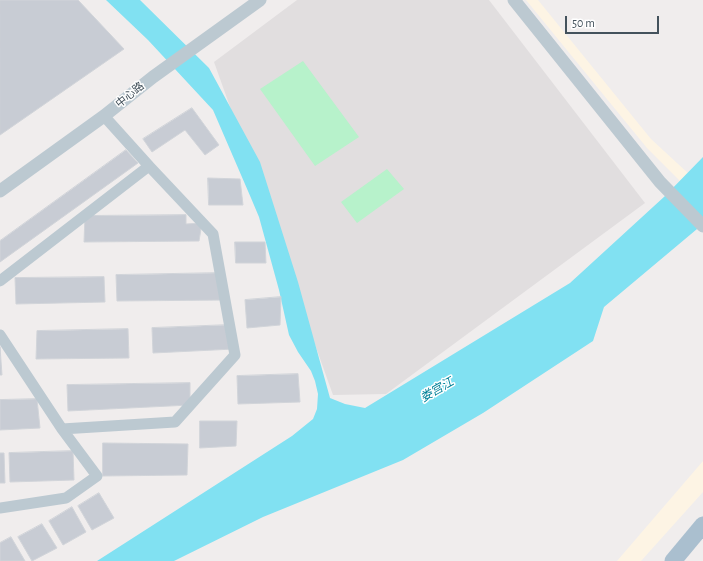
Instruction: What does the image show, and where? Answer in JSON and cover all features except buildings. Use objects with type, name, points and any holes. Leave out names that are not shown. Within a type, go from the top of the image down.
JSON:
[{"type":"main road","points":[[673,561],[703,525]]},
{"type":"main road","points":[[687,561],[703,542]]},
{"type":"street","name":"中心路","points":[[0,191],[104,116],[153,77],[260,0]]},
{"type":"street","points":[[514,0],[660,182],[703,226]]},
{"type":"street","points":[[62,429],[175,422],[235,355],[212,234],[104,116]]},
{"type":"street","points":[[0,281],[149,166]]},
{"type":"street","points":[[0,335],[62,429],[97,476],[66,498],[0,508]]},
{"type":"shaded area","points":[[297,0],[489,0],[645,203],[386,394],[333,395],[214,62]]},
{"type":"shaded area","points":[[526,0],[538,0],[651,139],[703,187],[703,204],[647,148]]},
{"type":"shaded area","points":[[703,461],[703,492],[641,561],[617,561]]},
{"type":"green space","points":[[303,61],[359,137],[315,166],[260,89]]},
{"type":"green space","points":[[387,169],[404,189],[357,223],[341,202]]},
{"type":"water","name":"娄宫江","points":[[106,0],[140,0],[209,68],[260,162],[298,282],[330,398],[345,404],[365,408],[570,283],[665,196],[703,157],[703,224],[604,307],[593,341],[483,413],[403,460],[263,517],[174,561],[97,561],[292,436],[313,419],[317,409],[318,394],[311,371],[289,335],[279,290],[259,217],[213,110],[148,40]]}]
